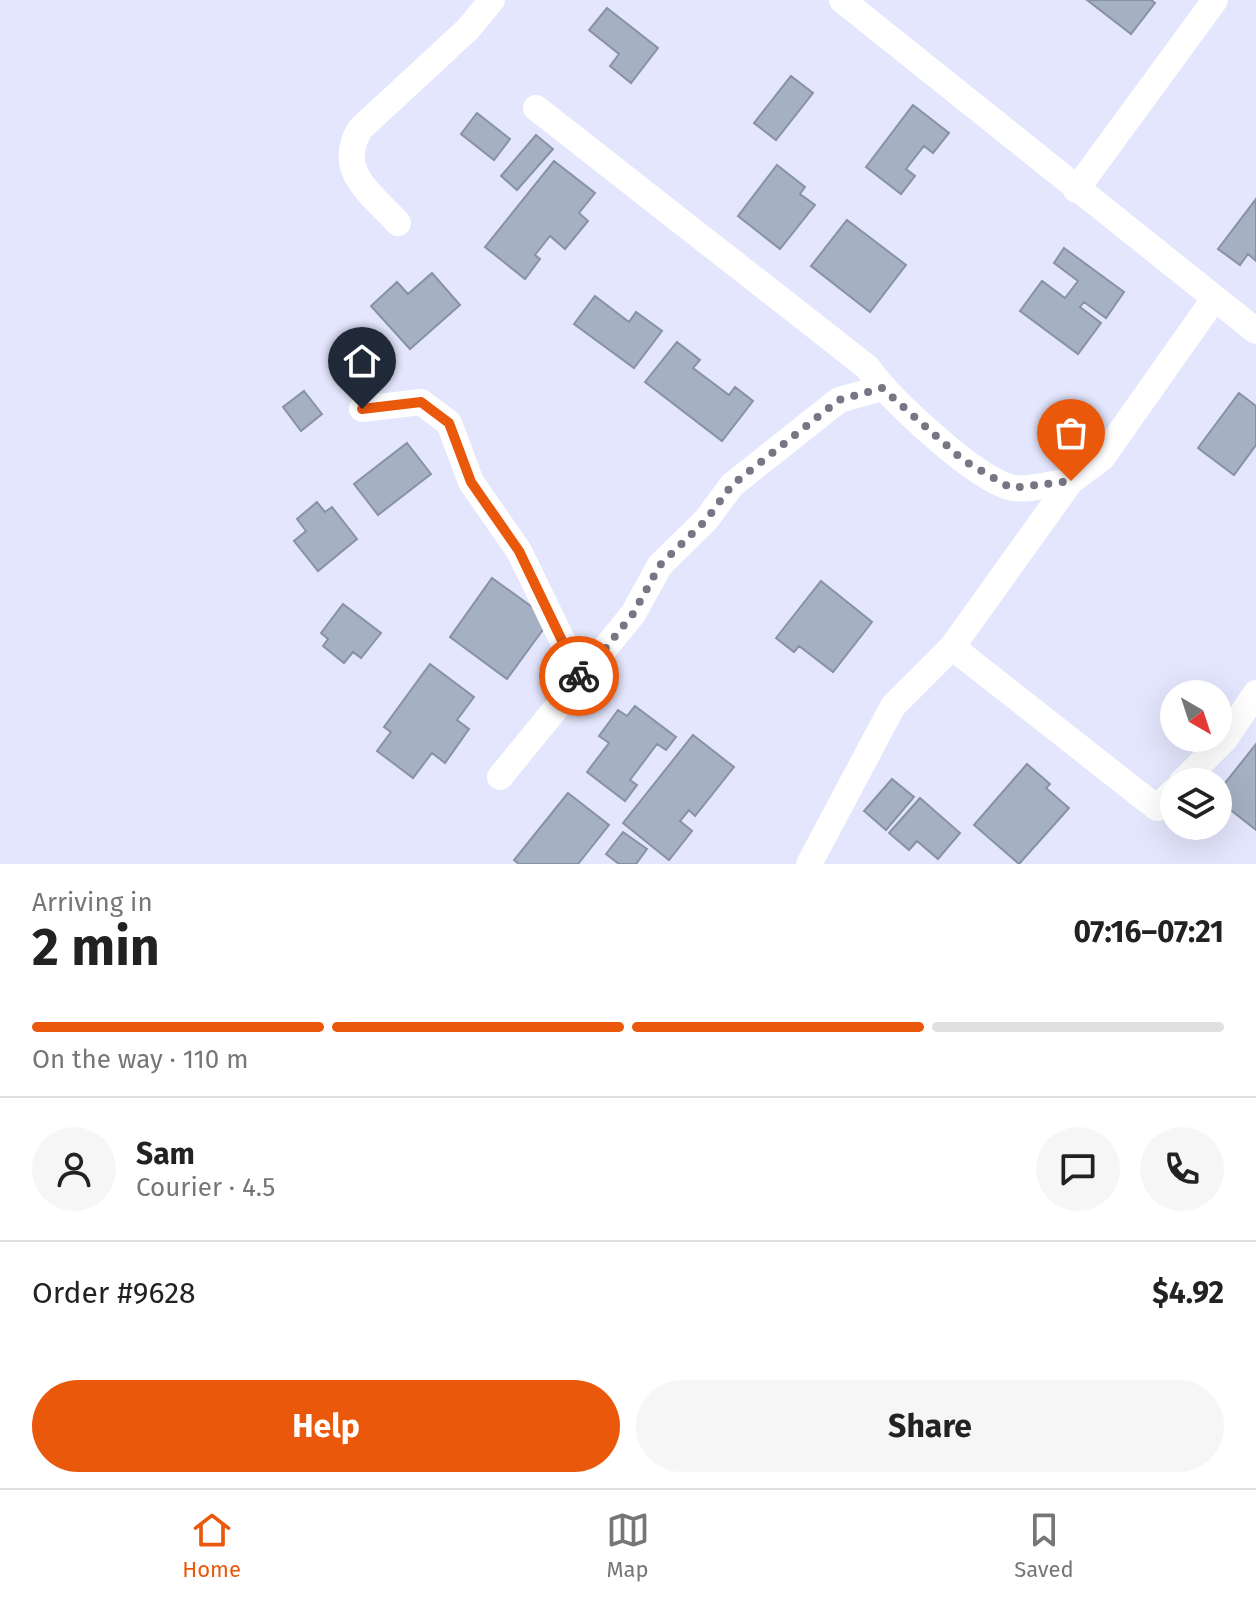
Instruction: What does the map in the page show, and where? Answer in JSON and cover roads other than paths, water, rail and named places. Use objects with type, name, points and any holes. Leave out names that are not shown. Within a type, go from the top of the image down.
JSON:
[{"type":"street","points":[[398,223],[351,169],[349,148],[360,129],[468,29],[492,0]]},
{"type":"street","points":[[842,0],[1256,331]]},
{"type":"street","points":[[1076,190],[1209,2]]},
{"type":"street","points":[[536,108],[867,367],[882,388],[963,460],[1011,488],[1071,481]]},
{"type":"street","points":[[809,864],[893,706],[952,647],[1071,481],[1102,458],[1214,299]]},
{"type":"street","points":[[500,777],[633,614],[660,565],[706,520],[732,485],[839,400],[882,388]]},
{"type":"street","points":[[362,409],[421,402],[449,423],[471,482],[519,551],[581,679]]},
{"type":"street","points":[[952,647],[1157,808],[1160,805]]},
{"type":"street","points":[[1196,768],[1225,739],[1256,693]]}]
